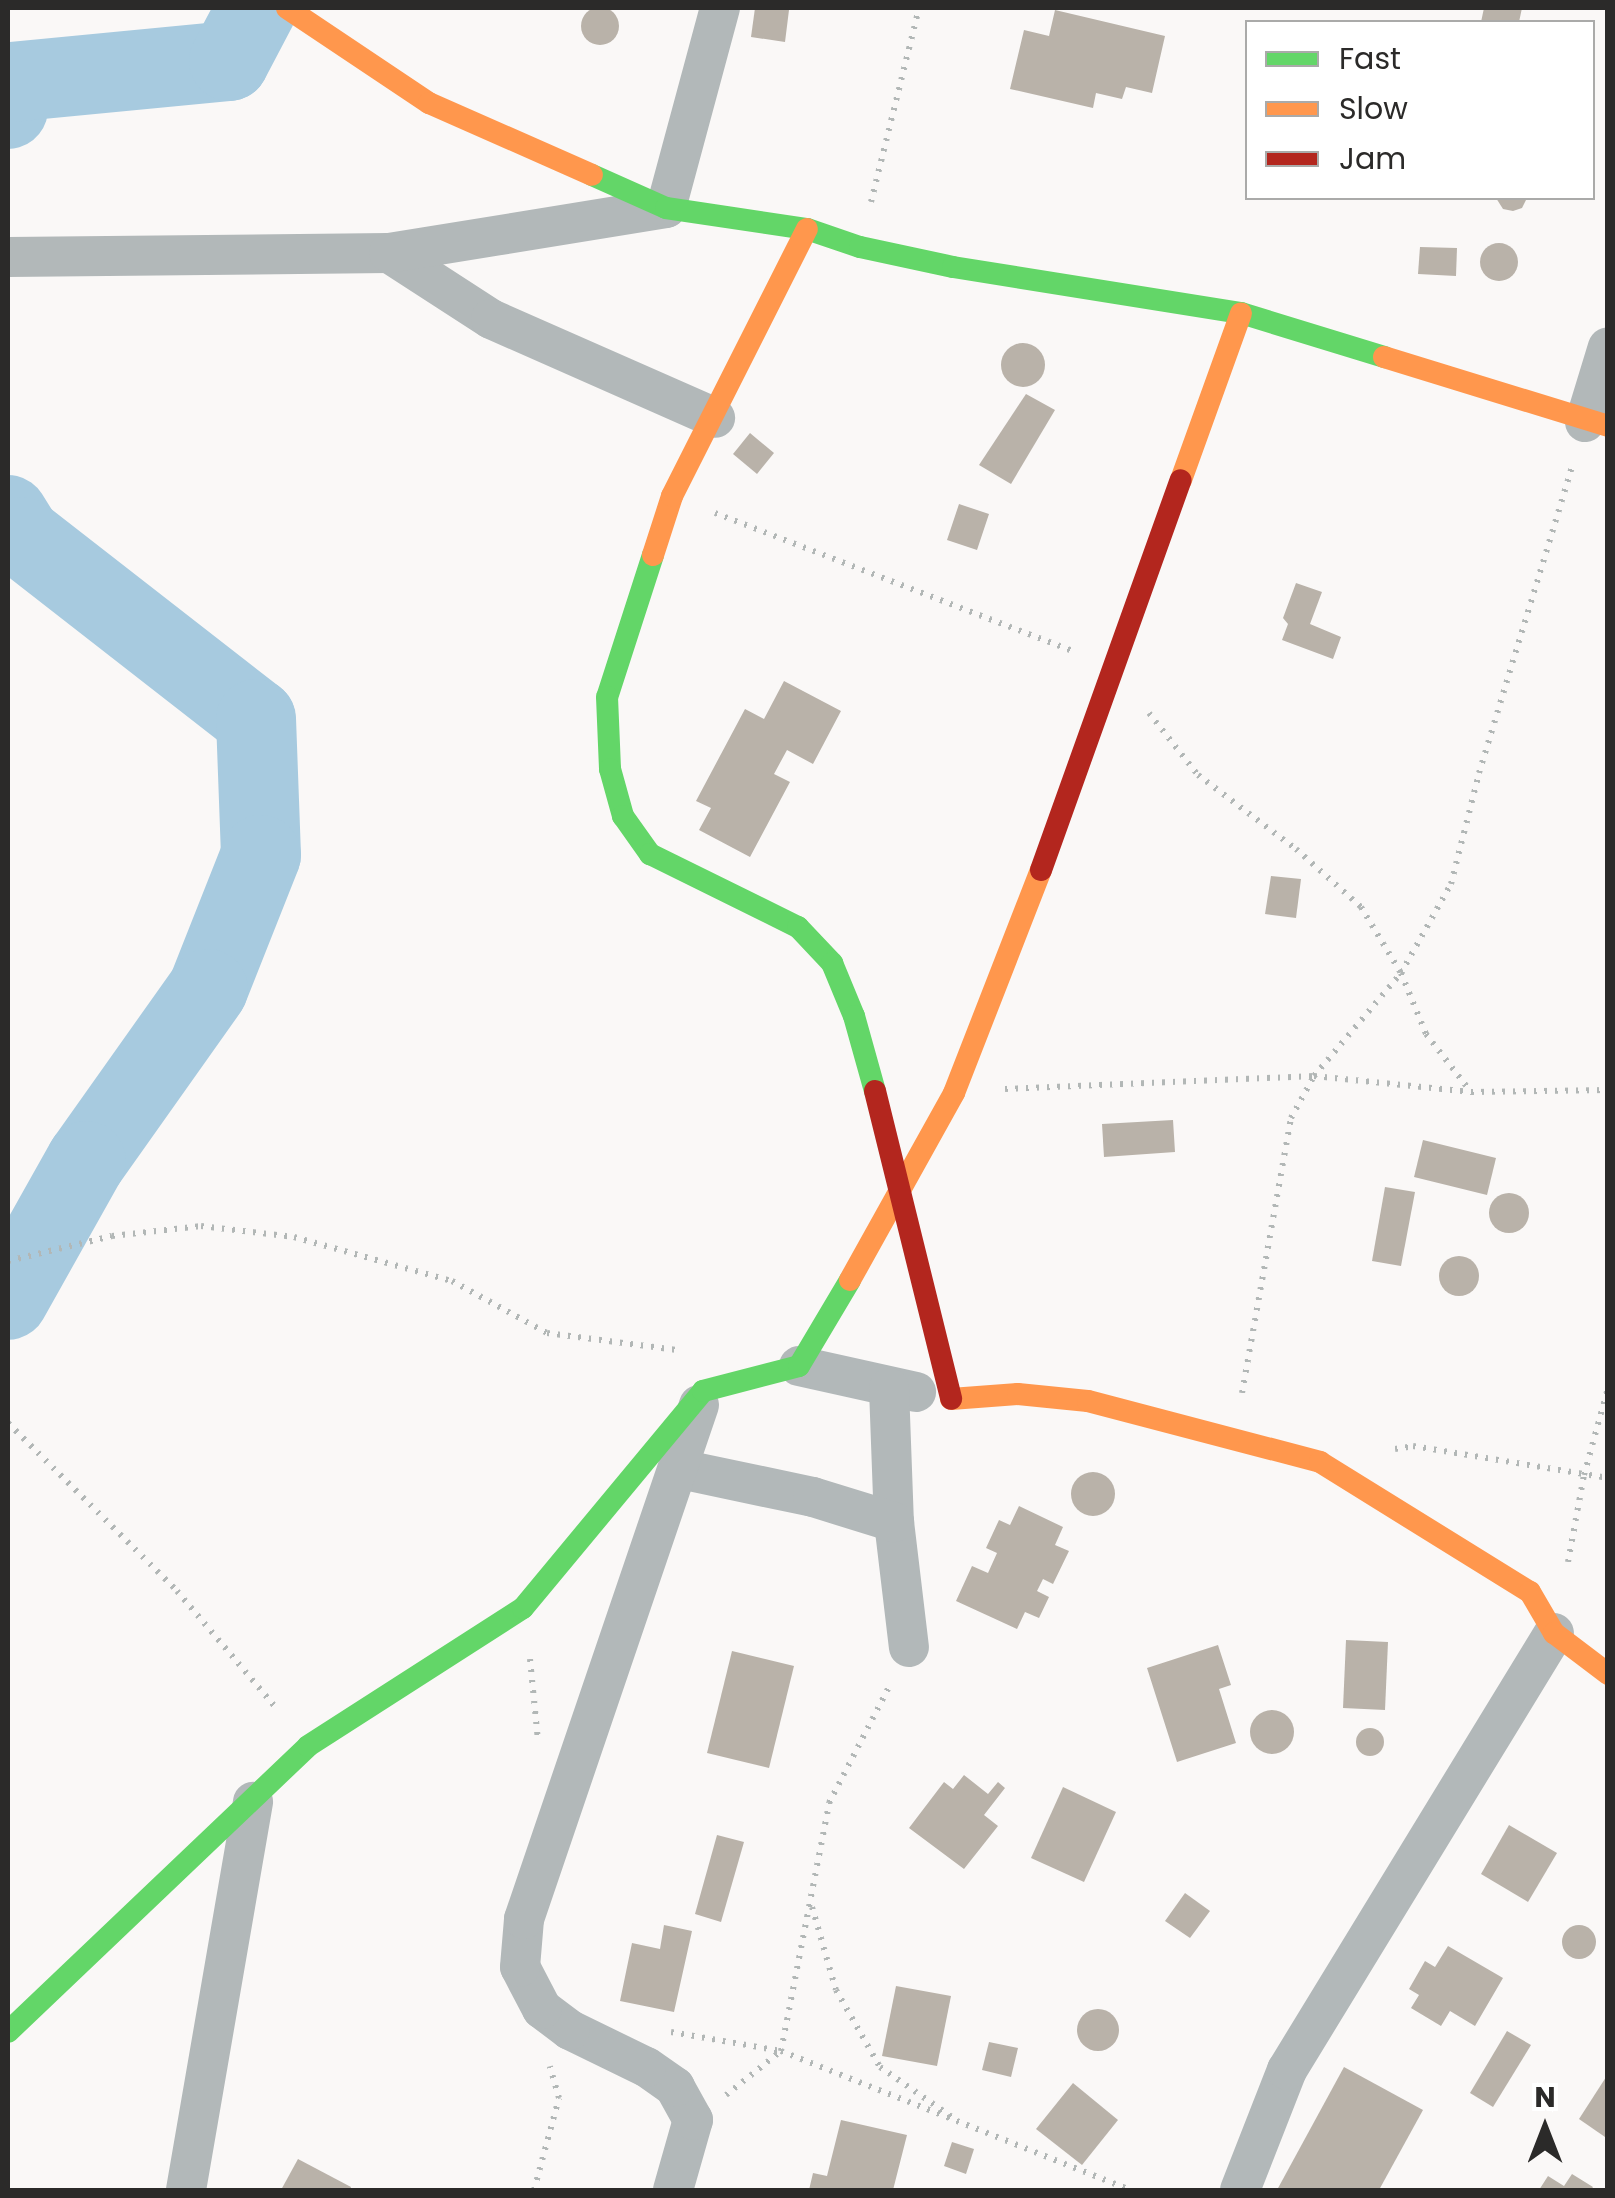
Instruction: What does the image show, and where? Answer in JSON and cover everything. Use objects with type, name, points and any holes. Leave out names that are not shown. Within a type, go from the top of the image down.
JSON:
[{"type":"street","points":[[287,8],[429,103],[666,208],[807,229],[860,247],[953,267],[1240,313],[1596,424],[1608,347]]},
{"type":"street","points":[[666,208],[720,8]]},
{"type":"street","points":[[8,256],[390,253],[666,208]]},
{"type":"street","points":[[807,229],[715,418],[672,496],[608,697],[610,769],[623,816],[650,854],[798,927],[832,963],[854,1016],[903,1192],[950,1398]]},
{"type":"street","points":[[390,253],[492,319],[715,418]]},
{"type":"street","points":[[799,1366],[903,1192],[954,1093],[1035,888],[1240,313]]},
{"type":"street","points":[[8,2032],[308,1746],[523,1608],[703,1391],[799,1366],[950,1398],[1018,1394],[1088,1402],[1320,1462],[1530,1592],[1554,1633],[1608,1674]]},
{"type":"street","points":[[889,1388],[894,1522],[909,1647]]},
{"type":"street","points":[[673,2190],[693,2120],[675,2087],[646,2066],[570,2030],[542,2009],[520,1967],[524,1919],[680,1469],[703,1391]]},
{"type":"street","points":[[680,1469],[813,1498],[894,1522]]},
{"type":"street","points":[[1240,2190],[1288,2070],[1554,1633]]},
{"type":"street","points":[[186,2190],[253,1802]]},
{"type":"path","points":[[860,247],[919,8]]},
{"type":"path","points":[[1234,1439],[1292,1118],[1314,1076],[1401,973],[1451,884],[1479,773],[1596,424]]},
{"type":"path","points":[[954,1093],[1314,1076],[1470,1092],[1608,1090]]},
{"type":"path","points":[[8,1260],[112,1236],[201,1226],[294,1237],[452,1281],[547,1333],[683,1351]]},
{"type":"path","points":[[1554,1633],[1584,1475],[1608,1388]]},
{"type":"path","points":[[8,1423],[177,1591],[308,1746]]},
{"type":"path","points":[[1320,1462],[1413,1446],[1608,1478]]},
{"type":"path","points":[[693,2120],[781,2051],[830,1803],[909,1647]]},
{"type":"path","points":[[811,1904],[836,1990],[880,2066],[962,2124]]},
{"type":"path","points":[[652,2028],[781,2051],[1132,2190]]},
{"type":"path","points":[[534,2190],[559,2098],[548,2060]]},
{"type":"building","points":[[600,7],[613,13],[619,26],[613,39],[600,45],[587,39],[581,26],[587,13]]},
{"type":"building","points":[[755,8],[789,10],[785,42],[751,37]]},
{"type":"building","points":[[1484,8],[1522,8],[1519,20],[1481,20]]},
{"type":"building","points":[[1055,10],[1165,36],[1152,93],[1126,87],[1122,99],[1096,93],[1093,108],[1010,89],[1024,30],[1049,36]]},
{"type":"building","points":[[1497,200],[1526,200],[1522,208],[1503,209]]},
{"type":"building","points":[[1499,243],[1512,249],[1518,262],[1512,275],[1499,281],[1486,275],[1480,262],[1486,249]]},
{"type":"building","points":[[1420,247],[1457,248],[1456,276],[1418,274]]},
{"type":"building","points":[[1023,343],[1038,350],[1045,365],[1038,380],[1023,387],[1008,380],[1001,365],[1008,350]]},
{"type":"building","points":[[1026,394],[1055,410],[1011,484],[979,465]]},
{"type":"building","points":[[750,433],[774,453],[757,474],[733,454]]},
{"type":"building","points":[[959,504],[989,514],[977,550],[947,540]]},
{"type":"building","points":[[1296,583],[1322,592],[1310,624],[1341,637],[1333,659],[1282,640],[1288,624],[1283,618]]},
{"type":"building","points":[[784,681],[841,711],[813,764],[787,750],[774,774],[790,782],[750,857],[699,830],[711,808],[696,801],[745,709],[764,719]]},
{"type":"building","points":[[1271,876],[1301,879],[1296,918],[1265,914]]},
{"type":"building","points":[[1173,1120],[1175,1152],[1104,1157],[1102,1124]]},
{"type":"building","points":[[1423,1140],[1496,1158],[1487,1195],[1414,1177]]},
{"type":"building","points":[[1385,1187],[1415,1192],[1401,1266],[1372,1261]]},
{"type":"building","points":[[1509,1193],[1523,1199],[1529,1213],[1523,1227],[1509,1233],[1495,1227],[1489,1213],[1495,1199]]},
{"type":"building","points":[[1459,1256],[1473,1262],[1479,1276],[1473,1290],[1459,1296],[1445,1290],[1439,1276],[1445,1262]]},
{"type":"building","points":[[1093,1472],[1108,1479],[1115,1494],[1108,1509],[1093,1516],[1078,1509],[1071,1494],[1078,1479]]},
{"type":"building","points":[[1019,1506],[1063,1527],[1055,1545],[1069,1551],[1053,1584],[1043,1579],[1037,1591],[1049,1597],[1039,1618],[1025,1612],[1017,1629],[956,1601],[972,1566],[988,1573],[997,1553],[986,1548],[999,1520],[1010,1525]]},
{"type":"building","points":[[1346,1640],[1388,1642],[1385,1710],[1343,1708]]},
{"type":"building","points":[[1218,1645],[1231,1685],[1219,1689],[1236,1743],[1177,1762],[1147,1668]]},
{"type":"building","points":[[732,1651],[794,1666],[769,1768],[707,1753]]},
{"type":"building","points":[[1272,1710],[1287,1717],[1294,1732],[1287,1747],[1272,1754],[1257,1747],[1250,1732],[1257,1717]]},
{"type":"building","points":[[1370,1728],[1380,1732],[1384,1742],[1380,1752],[1370,1756],[1360,1752],[1356,1742],[1360,1732]]},
{"type":"building","points":[[964,1775],[988,1794],[998,1782],[1005,1788],[984,1815],[998,1826],[964,1869],[909,1828],[944,1782],[953,1789]]},
{"type":"building","points":[[1063,1787],[1116,1812],[1084,1882],[1031,1858]]},
{"type":"building","points":[[1509,1825],[1557,1853],[1528,1902],[1481,1874]]},
{"type":"building","points":[[717,1835],[744,1842],[721,1922],[695,1914]]},
{"type":"building","points":[[1185,1893],[1210,1911],[1190,1938],[1165,1921]]},
{"type":"building","points":[[664,1925],[692,1931],[674,2012],[620,2001],[632,1943],[660,1949]]},
{"type":"building","points":[[1579,1925],[1591,1930],[1596,1942],[1591,1954],[1579,1959],[1567,1954],[1562,1942],[1567,1930]]},
{"type":"building","points":[[1448,1946],[1503,1978],[1475,2026],[1450,2011],[1441,2026],[1411,2008],[1419,1995],[1409,1989],[1425,1961],[1435,1967]]},
{"type":"building","points":[[896,1986],[951,1996],[937,2066],[882,2056]]},
{"type":"building","points":[[1098,2009],[1113,2015],[1119,2030],[1113,2045],[1098,2051],[1083,2045],[1077,2030],[1083,2015]]},
{"type":"building","points":[[1507,2031],[1531,2045],[1493,2107],[1470,2093]]},
{"type":"building","points":[[989,2042],[1018,2048],[1011,2077],[982,2070]]},
{"type":"building","points":[[1344,2067],[1423,2110],[1379,2190],[1277,2190]]},
{"type":"building","points":[[1608,2074],[1608,2134],[1605,2137],[1579,2119]]},
{"type":"building","points":[[1073,2083],[1118,2120],[1082,2165],[1036,2129]]},
{"type":"building","points":[[841,2120],[907,2135],[893,2190],[809,2190],[813,2173],[827,2176]]},
{"type":"building","points":[[952,2142],[974,2149],[966,2174],[944,2166]]},
{"type":"building","points":[[298,2159],[351,2187],[350,2190],[281,2190]]},
{"type":"building","points":[[1572,2174],[1593,2187],[1591,2190],[1539,2190],[1548,2176],[1564,2186]]},
{"type":"waterway","points":[[8,109],[11,82],[229,61],[257,8]]},
{"type":"waterway","points":[[8,515],[22,537],[256,719],[261,855],[208,989],[86,1161],[8,1300]]},
{"type":"traffic: fast","points":[[592,175],[666,208],[807,229],[860,247],[953,267],[1241,313],[1384,357]]},
{"type":"traffic: fast","points":[[653,555],[607,697],[610,769],[623,816],[650,854],[798,927],[832,963],[854,1016],[875,1091]]},
{"type":"traffic: fast","points":[[8,2032],[308,1746],[523,1608],[703,1391],[799,1366],[850,1280]]},
{"type":"traffic: slow","points":[[287,8],[429,103],[592,175]]},
{"type":"traffic: slow","points":[[653,555],[672,496],[807,229]]},
{"type":"traffic: slow","points":[[1181,480],[1241,313]]},
{"type":"traffic: slow","points":[[1384,357],[1608,426]]},
{"type":"traffic: slow","points":[[850,1280],[954,1093],[1041,870]]},
{"type":"traffic: slow","points":[[951,1399],[1018,1394],[1088,1401],[1320,1462],[1530,1592],[1554,1633],[1608,1674]]},
{"type":"traffic: jam","points":[[1041,870],[1181,480]]},
{"type":"traffic: jam","points":[[875,1091],[951,1399]]}]
